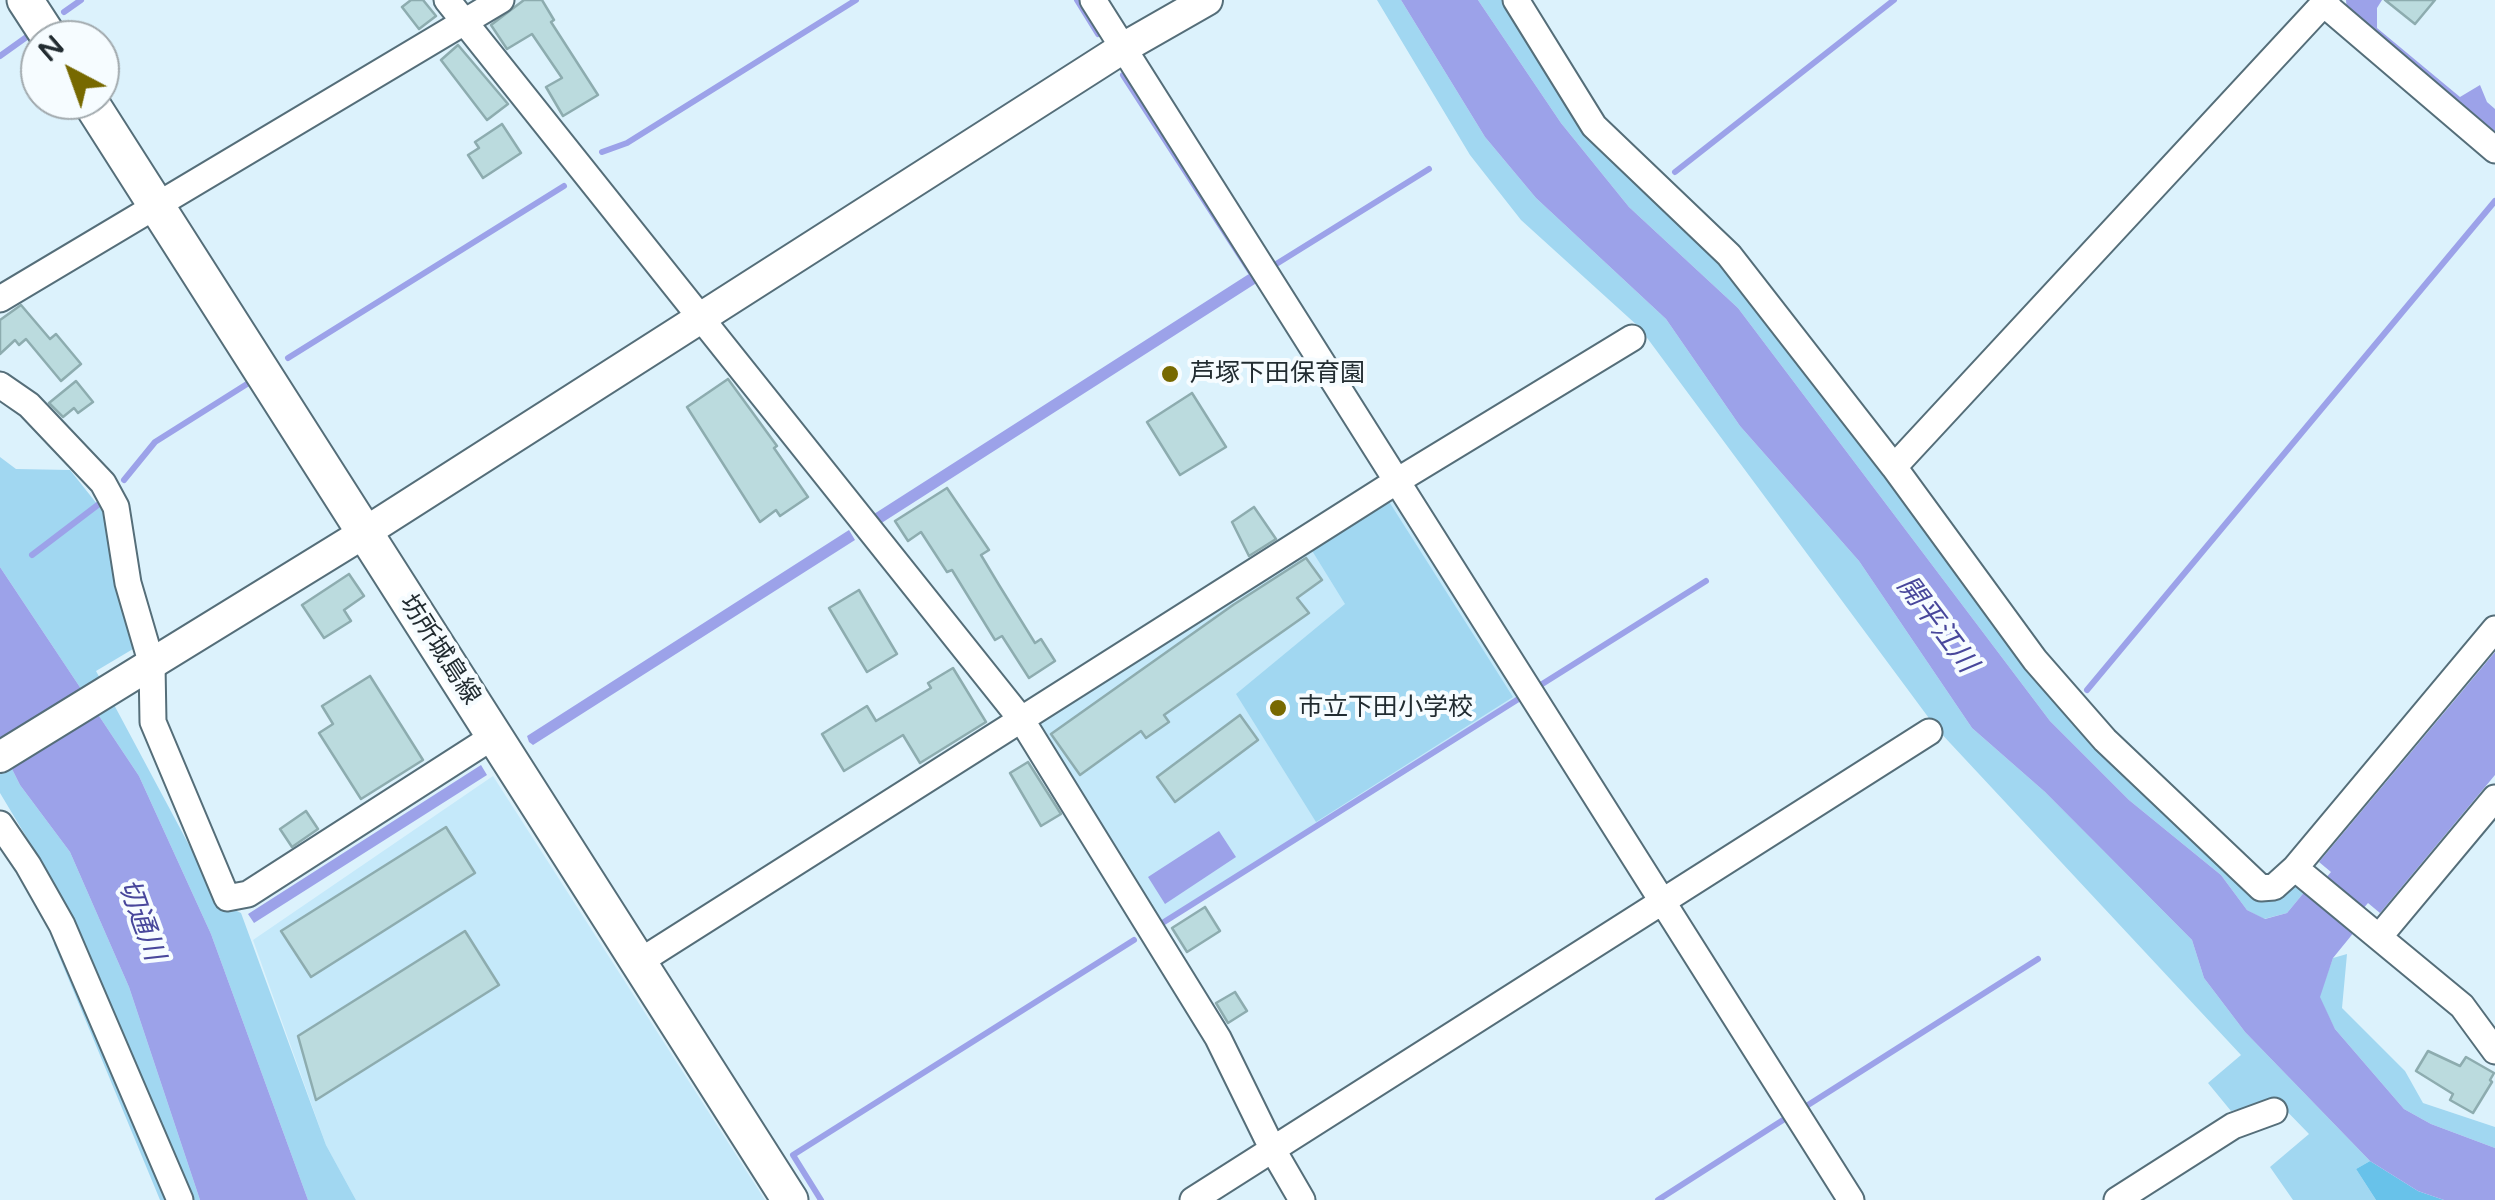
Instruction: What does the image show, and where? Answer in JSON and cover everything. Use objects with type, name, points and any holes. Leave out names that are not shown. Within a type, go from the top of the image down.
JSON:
[{"type":"main road","name":"坊所城島線","points":[[102,120],[790,1200]]},
{"type":"street","points":[[446,0],[1021,719],[1218,1038],[1302,1200]]},
{"type":"street","points":[[0,299],[500,0]]},
{"type":"street","points":[[1093,0],[1851,1200]]},
{"type":"street","points":[[0,756],[364,534],[1123,48],[1207,0]]},
{"type":"street","points":[[1516,0],[1594,126],[1729,255],[1894,466],[2035,660],[2105,740],[2261,888],[2274,887],[2299,872],[2495,629]]},
{"type":"street","points":[[1894,466],[2326,2],[2495,150]]},
{"type":"street","points":[[640,962],[1397,481],[1632,338]]},
{"type":"street","points":[[0,385],[29,405],[103,484],[116,507],[128,582],[152,665],[153,722],[227,898],[248,894],[494,736]]},
{"type":"street","points":[[1194,1200],[1930,732]]},
{"type":"street","points":[[2374,933],[2495,798]]},
{"type":"street","points":[[0,824],[62,925],[180,1200]]},
{"type":"street","points":[[2299,872],[2462,1006],[2495,1051]]},
{"type":"street","points":[[2117,1200],[2233,1126],[2274,1111]]},
{"type":"shaded area","points":[[1377,0],[1401,0],[1485,137],[1536,198],[1666,319],[1740,426],[1859,561],[1972,728],[2045,792],[2192,940],[2204,978],[2245,1032],[2370,1161],[2356,1169],[2376,1200],[2293,1200],[2270,1167],[2309,1134],[2276,1100],[2231,1111],[2208,1083],[2241,1055],[1937,729],[1639,327],[1521,220],[1470,155]]},
{"type":"shaded area","points":[[1478,0],[1503,0],[1590,133],[1733,273],[2067,714],[2262,902],[2294,886],[2306,890],[2287,913],[2264,919],[2247,910],[2221,875],[2129,800],[2050,721],[1738,308],[1629,207],[1561,123]]},
{"type":"shaded area","points":[[0,457],[16,469],[70,470],[109,519],[133,649],[96,671],[220,903],[241,913],[326,1145],[356,1200],[308,1200],[211,934],[139,776],[0,567]]},
{"type":"shaded area","name":"市立下田小学校","points":[[1390,491],[1522,700],[1162,926],[1034,716]]},
{"type":"shaded area","points":[[1388,500],[1513,697],[1316,822],[1236,694],[1345,604],[1311,549]]},
{"type":"shaded area","points":[[0,745],[20,785],[70,852],[129,987],[200,1200],[160,1200],[54,944],[60,893],[0,793]]},
{"type":"shaded area","points":[[493,776],[765,1200],[356,1200],[326,1145],[253,940]]},
{"type":"shaded area","points":[[2347,954],[2342,1008],[2405,1071],[2423,1103],[2495,1127],[2495,1148],[2431,1124],[2404,1109],[2335,1029],[2319,997],[2333,958]]},
{"type":"shaded area","points":[[2370,1161],[2418,1191],[2444,1200],[2376,1200],[2356,1169]]},
{"type":"water","name":"開平江川","points":[[1401,0],[1478,0],[1561,123],[1629,207],[1738,308],[2050,721],[2129,800],[2221,875],[2247,910],[2265,919],[2287,913],[2306,890],[2312,894],[2331,872],[2319,862],[2495,652],[2495,775],[2380,913],[2368,903],[2349,925],[2355,931],[2333,958],[2320,997],[2335,1029],[2404,1109],[2431,1124],[2495,1148],[2495,1200],[2444,1200],[2418,1191],[2370,1161],[2245,1032],[2204,978],[2192,940],[2045,792],[1972,728],[1859,561],[1740,426],[1666,319],[1536,198],[1485,137]]},
{"type":"water","points":[[2346,0],[2382,0],[2377,8],[2377,28],[2460,97],[2480,85],[2487,102],[2495,109],[2495,138],[2347,12]]},
{"type":"water","points":[[1252,272],[1258,282],[880,524],[874,514]]},
{"type":"water","points":[[849,530],[855,540],[533,745],[529,742],[527,736]]},
{"type":"water","name":"切通川","points":[[0,567],[139,776],[211,934],[308,1200],[200,1200],[129,987],[70,852],[20,785],[0,745]]},
{"type":"water","points":[[481,765],[487,775],[254,923],[248,914]]},
{"type":"water","points":[[1219,831],[1236,857],[1165,904],[1148,877]]},
{"type":"building","points":[[411,0],[423,0],[436,16],[419,29],[402,7]]},
{"type":"building","points":[[524,0],[542,0],[554,20],[551,22],[598,95],[563,116],[546,87],[562,78],[532,34],[507,49],[491,25]]},
{"type":"building","points":[[2385,0],[2435,0],[2415,24]]},
{"type":"building","points":[[458,45],[508,104],[487,120],[441,60]]},
{"type":"building","points":[[502,124],[521,153],[483,178],[468,155],[479,148],[475,142]]},
{"type":"building","points":[[21,305],[50,339],[56,334],[81,364],[61,381],[26,339],[19,345],[15,340],[0,354],[0,320]]},
{"type":"building","points":[[728,379],[808,497],[780,516],[776,510],[760,522],[687,407]]},
{"type":"building","points":[[76,381],[93,402],[78,413],[74,408],[63,417],[49,403]]},
{"type":"building","points":[[1192,393],[1226,447],[1180,475],[1147,422]]},
{"type":"building","points":[[947,488],[989,550],[981,555],[1035,643],[1041,639],[1055,661],[1029,678],[1002,636],[995,640],[952,570],[947,572],[921,532],[908,541],[895,521]]},
{"type":"building","points":[[1254,507],[1276,539],[1249,556],[1232,522]]},
{"type":"building","points":[[1306,558],[1322,580],[1297,598],[1309,613],[1164,715],[1169,722],[1146,738],[1141,731],[1080,775],[1051,734]]},
{"type":"building","points":[[349,574],[364,596],[344,610],[351,621],[324,638],[302,605]]},
{"type":"building","points":[[859,590],[897,654],[867,672],[829,608]]},
{"type":"building","points":[[953,668],[986,722],[920,763],[903,735],[844,771],[822,734],[867,706],[876,721],[931,688],[928,683]]},
{"type":"building","points":[[370,676],[423,760],[361,799],[319,733],[333,724],[322,706]]},
{"type":"building","points":[[1240,715],[1258,740],[1175,802],[1157,777]]},
{"type":"building","points":[[1028,762],[1061,814],[1041,826],[1010,773]]},
{"type":"building","points":[[306,811],[318,829],[292,847],[280,829]]},
{"type":"building","points":[[446,827],[475,873],[311,977],[281,931]]},
{"type":"building","points":[[1205,907],[1220,931],[1187,952],[1172,928]]},
{"type":"building","points":[[465,931],[499,985],[316,1100],[298,1036]]},
{"type":"building","points":[[1235,992],[1247,1011],[1228,1023],[1216,1003]]},
{"type":"building","points":[[2428,1051],[2460,1066],[2466,1057],[2494,1073],[2473,1113],[2450,1100],[2453,1094],[2416,1071]]},
{"type":"waterway","points":[[64,12],[81,0]]},
{"type":"waterway","points":[[602,152],[627,143],[856,0]]},
{"type":"waterway","points":[[1077,0],[1098,34]]},
{"type":"waterway","points":[[1675,172],[1894,0]]},
{"type":"waterway","points":[[0,56],[20,42]]},
{"type":"waterway","points":[[1123,75],[1250,271]]},
{"type":"waterway","points":[[1273,266],[1429,169]]},
{"type":"waterway","points":[[288,358],[564,186]]},
{"type":"waterway","points":[[2087,690],[2495,201]]},
{"type":"waterway","points":[[124,480],[155,442],[247,384]]},
{"type":"waterway","points":[[32,555],[99,504]]},
{"type":"waterway","points":[[1539,686],[1706,581]]},
{"type":"waterway","points":[[1164,922],[1520,698]]},
{"type":"waterway","points":[[821,1200],[793,1155],[1134,940]]},
{"type":"waterway","points":[[1808,1105],[2038,959]]},
{"type":"waterway","points":[[1658,1200],[1783,1120]]},
{"type":"place","name":"芦塚下田保育園","points":[[1170,374]]},
{"type":"place","name":"市立下田小学校","points":[[1278,708]]}]
